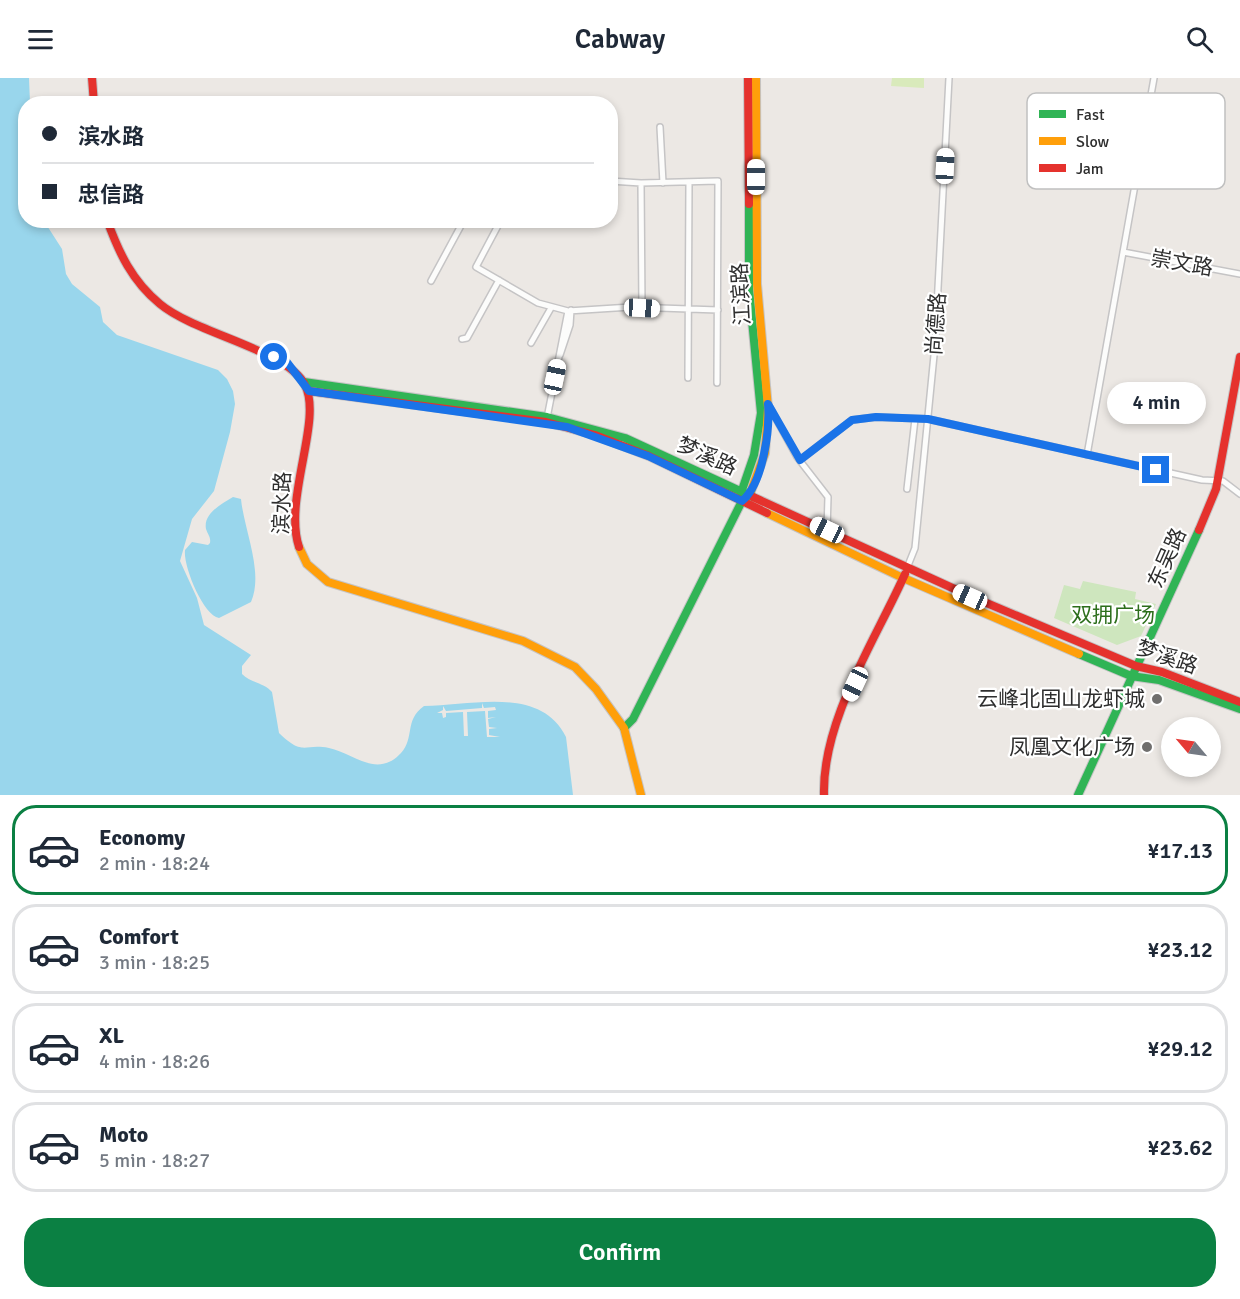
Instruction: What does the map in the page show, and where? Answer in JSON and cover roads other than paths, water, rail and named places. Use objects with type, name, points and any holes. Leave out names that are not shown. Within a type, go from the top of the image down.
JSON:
[{"type":"main road","points":[[92,78],[93,96]]},
{"type":"main road","name":"江滨路","points":[[742,501],[741,491],[754,455],[761,413],[749,290],[748,78]]},
{"type":"main road","name":"江滨路","points":[[624,728],[633,719],[742,501],[750,494],[765,453],[768,404],[757,284],[756,78]]},
{"type":"main road","name":"滨水路","points":[[109,228],[113,242],[128,267],[158,305],[187,323],[286,361],[304,382],[309,391],[310,417],[299,480],[296,537],[302,556],[315,572],[328,582],[500,633],[549,651],[575,667],[608,704],[624,728],[641,795]]},
{"type":"main road","name":"东吴路","points":[[1221,481],[1240,357]]},
{"type":"main road","name":"梦溪路","points":[[304,382],[546,419],[625,438],[907,568],[1139,667],[1240,702]]},
{"type":"main road","name":"东吴路","points":[[1078,795],[1191,561],[1221,481],[1240,384]]},
{"type":"main road","name":"梦溪路","points":[[309,391],[546,419],[624,446],[903,578],[1134,677],[1159,680],[1240,709]]},
{"type":"main road","points":[[824,795],[824,757],[835,727],[907,568]]},
{"type":"main road","name":"东吴路","points":[[1083,795],[1134,677]]},
{"type":"street","name":"尚德路","points":[[907,568],[915,548],[935,345],[950,78]]},
{"type":"street","points":[[1151,93],[1154,78]]},
{"type":"street","points":[[660,127],[663,183]]},
{"type":"street","points":[[618,182],[718,181],[717,383]]},
{"type":"street","points":[[688,378],[689,182]]},
{"type":"street","points":[[640,183],[642,308]]},
{"type":"street","points":[[1087,455],[1134,189]]},
{"type":"street","points":[[431,282],[460,228]]},
{"type":"street","points":[[497,228],[476,267],[551,308],[718,310]]},
{"type":"street","name":"崇文路","points":[[1123,252],[1240,274]]},
{"type":"street","points":[[462,339],[467,338],[499,280]]},
{"type":"street","points":[[531,343],[551,308]]},
{"type":"street","points":[[546,419],[559,357],[570,325],[569,310]]},
{"type":"street","points":[[768,404],[800,460],[828,498],[827,530]]},
{"type":"street","points":[[800,460],[852,420],[876,417],[928,419],[1202,480],[1221,481],[1240,494]]},
{"type":"street","points":[[907,489],[915,419]]},
{"type":"water","points":[[0,78],[29,78],[30,96],[18,96],[18,228],[48,228],[62,249],[66,274],[72,284],[100,307],[103,322],[117,335],[218,370],[227,379],[233,391],[235,404],[230,432],[214,491],[192,519],[180,561],[197,598],[204,625],[251,655],[242,666],[242,674],[272,692],[279,733],[299,747],[329,748],[365,762],[383,764],[401,753],[408,741],[414,717],[424,706],[483,702],[522,704],[539,710],[554,721],[566,737],[573,795],[0,795]]},
{"type":"water","points":[[233,497],[241,499],[254,564],[254,590],[251,602],[219,618],[207,608],[195,589],[187,567],[185,550],[192,542],[208,545],[210,543],[206,529],[207,518],[214,510]]},
{"type":"place","name":"云峰北固山龙虾城","points":[[1157,699]]},
{"type":"place","name":"凤凰文化广场","points":[[1147,747]]},
{"type":"park label","name":"双拥广场","points":[[1113,615]]}]
